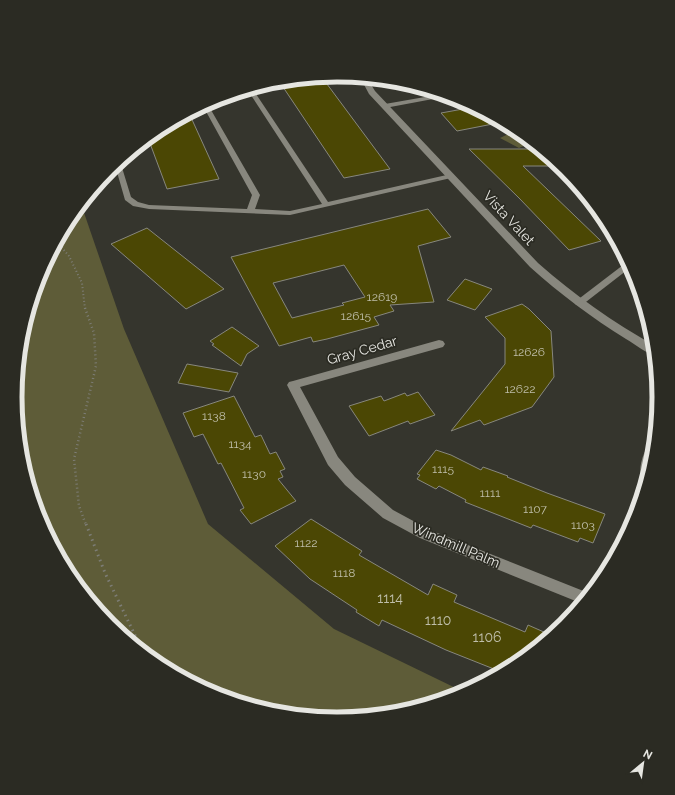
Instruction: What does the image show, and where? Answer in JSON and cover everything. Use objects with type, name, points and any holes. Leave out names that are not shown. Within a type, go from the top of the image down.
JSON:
[{"type":"street","name":"Vista Valet","points":[[367,84],[372,92],[534,265],[561,290],[579,304],[649,348]]},
{"type":"street","name":"Gray Cedar","points":[[293,386],[439,344]]},
{"type":"street","name":"Windmill Palm","points":[[293,386],[333,461],[350,481],[388,514],[424,534],[582,597]]},
{"type":"lane","points":[[253,94],[326,205]]},
{"type":"lane","points":[[385,106],[434,97]]},
{"type":"lane","points":[[209,110],[256,195],[250,212]]},
{"type":"lane","points":[[120,169],[128,198],[136,204],[148,207],[290,213],[450,176]]},
{"type":"lane","points":[[579,304],[625,268]]},
{"type":"path","points":[[61,246],[69,256],[82,283],[85,310],[94,333],[96,366],[74,459],[80,506],[105,573],[139,643]]},
{"type":"shaded area","points":[[510,133],[527,145],[519,148],[500,138]]},
{"type":"shaded area","points":[[83,210],[124,329],[208,524],[334,629],[458,689],[399,707],[338,713],[276,707],[236,696],[217,689],[180,671],[145,648],[129,635],[100,606],[87,590],[64,555],[46,518],[28,459],[23,418],[23,377],[28,336],[39,296],[46,277],[64,240]]},
{"type":"building","points":[[326,83],[390,169],[344,178],[283,87]]},
{"type":"building","points":[[464,109],[494,124],[457,131],[441,113]]},
{"type":"building","points":[[191,118],[219,179],[167,189],[150,143]]},
{"type":"building","points":[[469,149],[532,149],[552,166],[523,166],[601,241],[569,250]]},
{"type":"building","points":[[428,209],[451,237],[418,246],[434,302],[390,305],[394,311],[374,317],[379,325],[313,342],[311,337],[279,346],[231,257]],"holes":[[[344,265],[365,297],[342,303],[344,305],[292,318],[273,283]]]},
{"type":"building","points":[[147,228],[224,289],[186,309],[111,244]]},
{"type":"building","points":[[465,279],[492,289],[475,310],[447,300]]},
{"type":"building","points":[[522,304],[551,331],[554,377],[532,407],[484,425],[480,420],[451,431],[505,364],[505,338],[485,317]]},
{"type":"building","points":[[232,327],[259,346],[247,354],[241,366],[212,345],[214,344],[210,341]]},
{"type":"building","points":[[187,364],[238,373],[229,392],[178,383]]},
{"type":"building","points":[[418,392],[435,415],[410,424],[408,421],[369,436],[349,406],[381,396],[384,401],[405,393],[407,396]]},
{"type":"building","points":[[234,396],[255,437],[261,435],[270,454],[276,452],[285,469],[280,471],[283,477],[278,479],[296,501],[251,524],[240,510],[244,508],[221,463],[218,464],[203,434],[194,437],[183,413]]},
{"type":"building","points":[[436,450],[451,455],[481,470],[483,467],[547,493],[605,514],[593,543],[580,538],[578,542],[533,525],[531,528],[465,502],[466,500],[439,486],[436,489],[417,479],[420,475],[417,474]]},
{"type":"building","points":[[311,519],[362,551],[359,555],[428,595],[433,584],[457,595],[454,602],[525,632],[528,625],[548,634],[530,648],[497,670],[446,650],[382,620],[379,626],[356,612],[357,610],[310,579],[275,546]]}]
